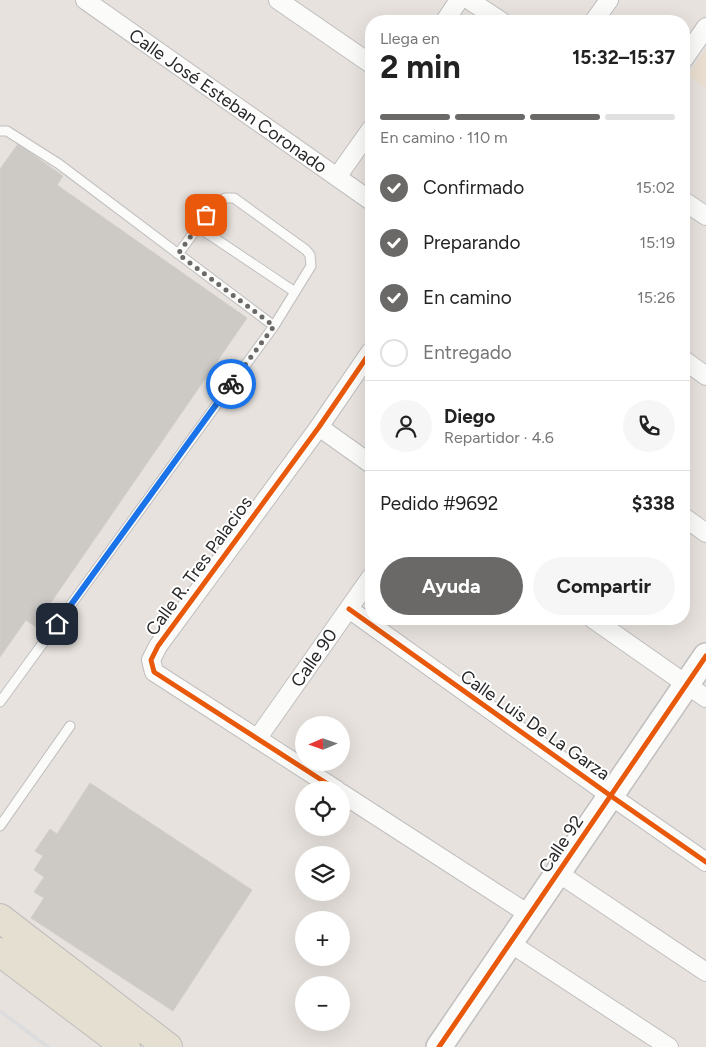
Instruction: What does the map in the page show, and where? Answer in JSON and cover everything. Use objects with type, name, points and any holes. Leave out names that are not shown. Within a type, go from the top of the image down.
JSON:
[{"type":"main road","points":[[0,918],[168,1047]]},
{"type":"main road","points":[[0,952],[126,1047]]},
{"type":"street","name":"Calle José Esteban Coronado","points":[[84,0],[109,7],[365,197]]},
{"type":"street","points":[[278,0],[365,60]]},
{"type":"street","points":[[449,15],[459,0]]},
{"type":"street","points":[[469,0],[492,15]]},
{"type":"street","points":[[598,15],[609,0]]},
{"type":"street","points":[[690,50],[706,27]]},
{"type":"street","points":[[337,177],[365,137]]},
{"type":"street","points":[[690,205],[706,216]]},
{"type":"street","name":"Calle R. Tres Palacios","points":[[323,781],[154,672],[151,660],[158,646],[319,427],[365,360]]},
{"type":"street","points":[[690,364],[706,376]]},
{"type":"street","points":[[319,427],[365,460]]},
{"type":"street","points":[[690,521],[706,533]]},
{"type":"street","name":"Calle 90","points":[[257,739],[365,586]]},
{"type":"street","name":"Calle Luis De La Garza","points":[[349,609],[365,620]]},
{"type":"street","name":"Calle Luis De La Garza","points":[[371,625],[706,862]]},
{"type":"street","points":[[602,625],[696,691]]},
{"type":"street","name":"Calle 92","points":[[440,1047],[611,796],[696,691],[706,656]]},
{"type":"street","points":[[350,799],[530,914]]},
{"type":"street","points":[[558,873],[706,972]]},
{"type":"street","points":[[510,943],[669,1047]]},
{"type":"lane","points":[[0,131],[7,131],[59,164],[274,326]]},
{"type":"lane","points":[[0,702],[274,326],[311,266],[310,255],[306,250],[234,198],[225,198],[215,204],[178,254]]},
{"type":"lane","points":[[198,227],[295,292]]},
{"type":"lane","points":[[0,826],[70,726]]},
{"type":"shaded area","points":[[706,49],[706,88],[690,76],[690,72]]},
{"type":"building","points":[[18,144],[63,176],[57,185],[247,318],[43,614],[47,617],[39,629],[26,620],[0,657],[0,169]]},
{"type":"building","points":[[90,783],[252,890],[173,1011],[31,918],[44,898],[34,892],[44,877],[34,870],[43,856],[35,851],[50,829],[57,834]]},
{"type":"railway","points":[[0,1011],[48,1047]]},
{"type":"cycle path","points":[[323,781],[154,672],[151,660],[158,646],[319,427],[365,360]]},
{"type":"cycle path","points":[[349,609],[365,620]]},
{"type":"cycle path","points":[[371,625],[706,862]]},
{"type":"cycle path","points":[[439,1047],[706,656]]},
{"type":"way so far","points":[[206,215],[178,254],[274,326],[231,384]]},
{"type":"route","points":[[57,624],[231,384]]}]
